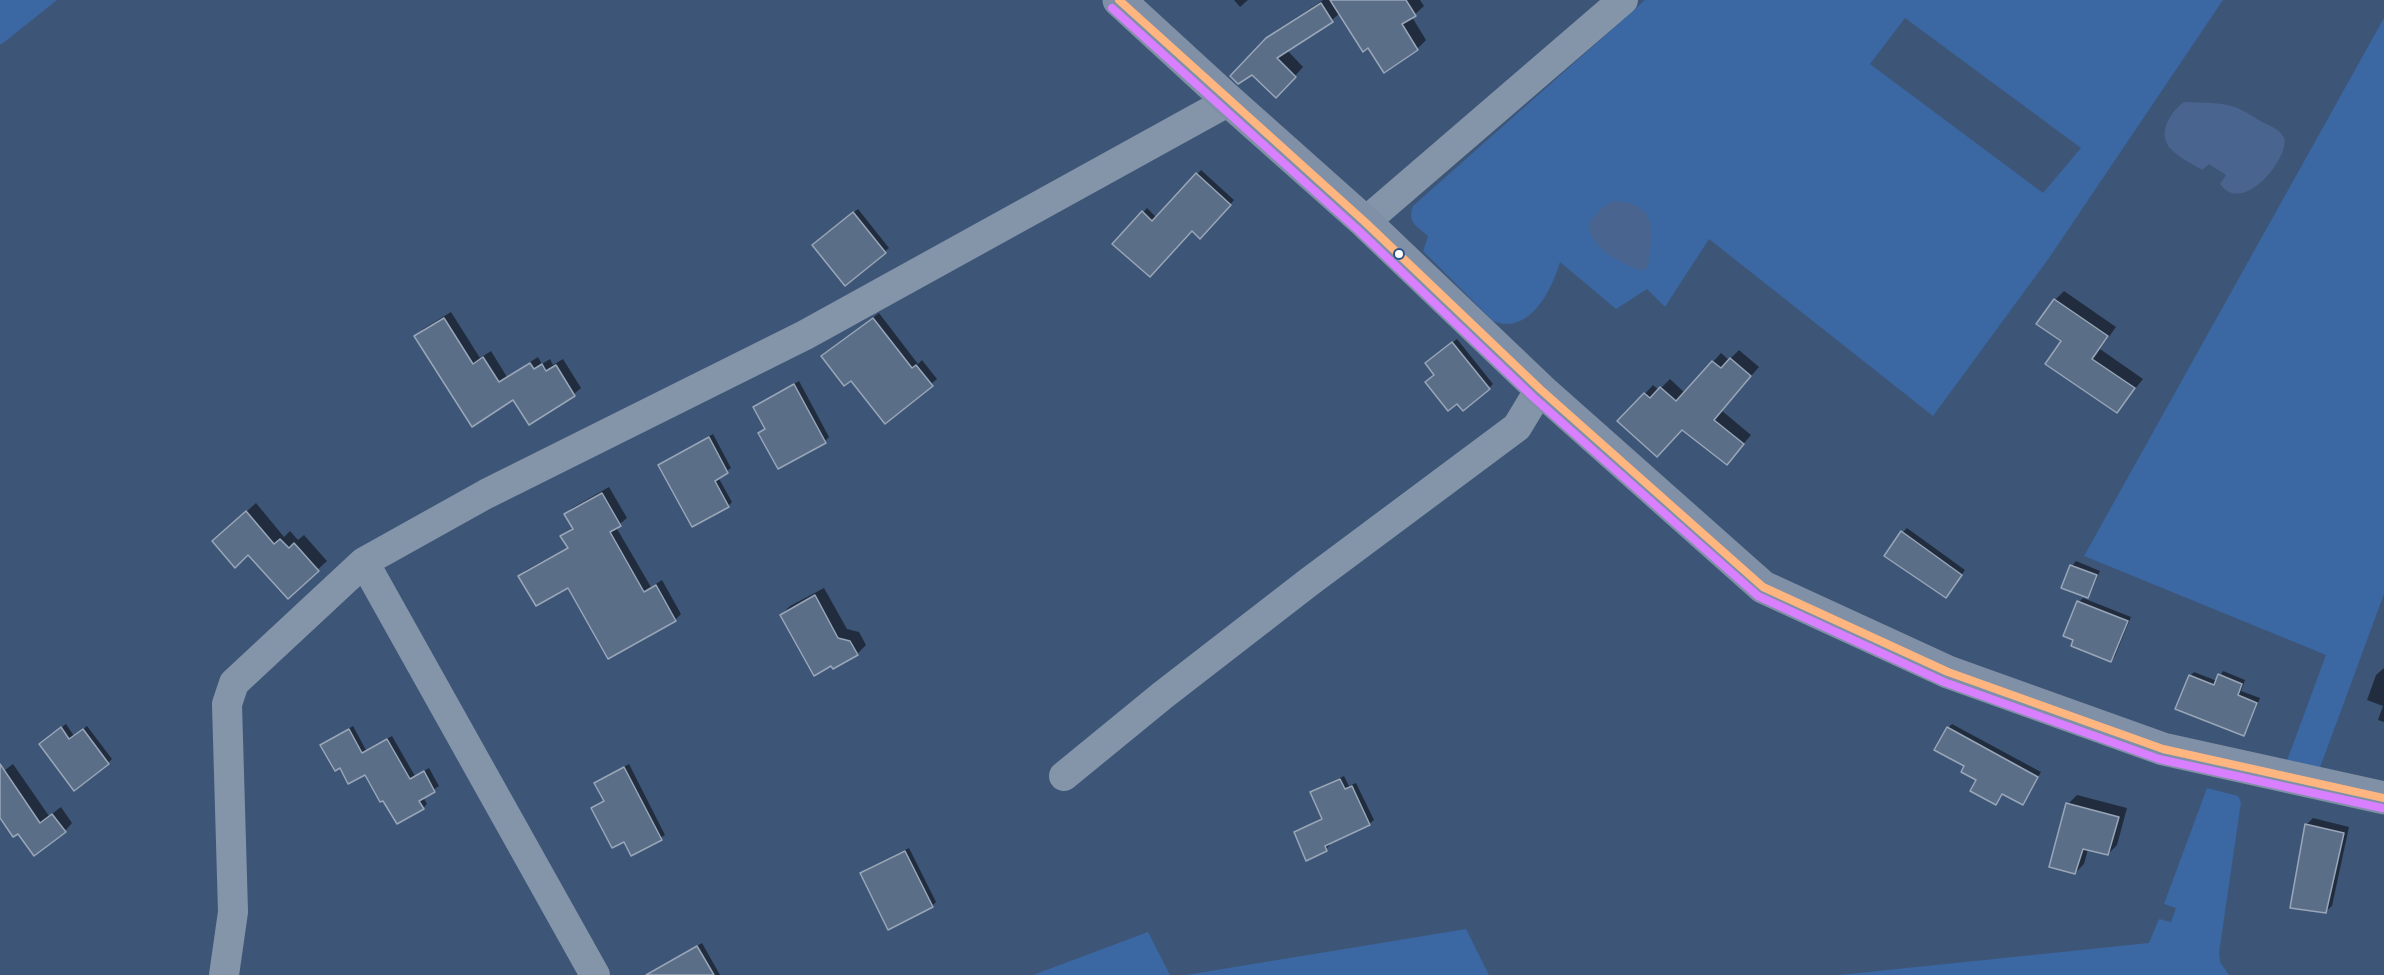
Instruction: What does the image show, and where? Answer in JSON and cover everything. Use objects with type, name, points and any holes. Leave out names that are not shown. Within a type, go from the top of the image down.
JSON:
[{"type":"street","points":[[1119,0],[1365,222],[1540,389],[1763,587],[1948,672],[2163,749],[2384,798]]},
{"type":"street","points":[[1365,222],[1623,0]]},
{"type":"street","points":[[225,975],[233,912],[227,704],[234,683],[364,562],[486,494],[805,335],[1229,101]]},
{"type":"street","points":[[1064,776],[1309,582],[1517,427],[1540,389]]},
{"type":"street","points":[[364,562],[595,975]]},
{"type":"shaded area","points":[[0,0],[57,0],[0,44]]},
{"type":"shaded area","points":[[1645,0],[2223,0],[2049,258],[1933,416],[1709,239],[1665,307],[1647,289],[1616,309],[1560,262],[1545,297],[1537,308],[1518,322],[1506,324],[1493,321],[1423,251],[1428,236],[1412,220],[1413,206]],"holes":[[[1905,18],[2081,148],[2043,193],[1870,64]]]},
{"type":"shaded area","points":[[2384,18],[2384,594],[2318,773],[2285,766],[2326,655],[2084,556]]},
{"type":"shaded area","points":[[2184,102],[2229,105],[2279,132],[2283,136],[2284,144],[2281,155],[2265,179],[2242,193],[2230,192],[2220,184],[2226,175],[2209,164],[2202,170],[2173,151],[2165,138],[2166,125]]},
{"type":"shaded area","points":[[1613,201],[1639,207],[1650,222],[1652,232],[1648,267],[1641,271],[1607,253],[1594,240],[1590,232],[1589,222],[1603,207]]},
{"type":"shaded area","points":[[2207,788],[2238,796],[2241,802],[2219,953],[2220,962],[2229,975],[1839,975],[2149,943],[2159,919],[2171,922],[2176,908],[2164,904]]},
{"type":"shaded area","points":[[1466,929],[1489,975],[1186,975]]},
{"type":"shaded area","points":[[1148,932],[1170,975],[1033,975]]},
{"type":"building","points":[[1330,0],[1406,0],[1416,16],[1402,24],[1418,50],[1384,73],[1368,48],[1363,52]]},
{"type":"building","points":[[1321,3],[1333,22],[1277,58],[1296,77],[1276,98],[1252,75],[1238,84],[1230,76],[1266,38]]},
{"type":"building","points":[[1196,173],[1231,205],[1200,239],[1192,231],[1150,277],[1112,244],[1142,211],[1152,221]]},
{"type":"building","points":[[853,212],[886,253],[845,286],[812,245]]},
{"type":"building","points":[[2054,299],[2108,336],[2092,359],[2135,388],[2117,413],[2045,364],[2061,341],[2036,324]]},
{"type":"building","points":[[444,318],[473,364],[483,357],[499,382],[530,363],[534,369],[542,364],[546,371],[556,365],[575,396],[529,425],[513,400],[472,427],[414,336]]},
{"type":"building","points":[[873,318],[912,368],[916,365],[933,386],[885,424],[851,381],[844,386],[821,356]]},
{"type":"building","points":[[1452,342],[1490,389],[1463,411],[1457,404],[1448,411],[1425,382],[1434,375],[1425,363]]},
{"type":"building","points":[[1730,358],[1751,376],[1714,420],[1744,444],[1727,465],[1682,430],[1657,457],[1617,421],[1644,393],[1650,398],[1660,387],[1676,401],[1712,361],[1721,368]]},
{"type":"building","points":[[794,384],[826,443],[778,469],[758,433],[765,429],[753,407]]},
{"type":"building","points":[[709,437],[728,473],[715,481],[729,507],[692,527],[658,465]]},
{"type":"building","points":[[602,493],[621,526],[610,532],[644,592],[656,585],[676,621],[608,659],[568,588],[536,606],[518,576],[568,548],[560,536],[573,529],[564,514]]},
{"type":"building","points":[[246,511],[274,544],[280,539],[289,548],[294,543],[319,571],[288,599],[248,555],[235,568],[212,541]]},
{"type":"building","points":[[1901,531],[1962,575],[1946,598],[1884,556]]},
{"type":"building","points":[[2070,565],[2097,575],[2088,598],[2061,588]]},
{"type":"building","points":[[815,595],[838,638],[850,641],[858,655],[833,669],[831,666],[814,676],[780,615]]},
{"type":"building","points":[[2077,601],[2128,621],[2111,662],[2071,646],[2073,640],[2063,636]]},
{"type":"building","points":[[2218,674],[2242,684],[2238,695],[2257,703],[2244,736],[2175,709],[2189,675],[2214,685]]},
{"type":"building","points":[[61,727],[69,739],[83,729],[109,764],[74,791],[39,744]]},
{"type":"building","points":[[1947,727],[2038,777],[2023,805],[2002,794],[1996,805],[1970,791],[1976,780],[1961,772],[1964,766],[1934,750]]},
{"type":"building","points":[[349,729],[362,753],[387,739],[410,779],[424,771],[435,792],[419,801],[424,809],[397,824],[383,801],[380,802],[365,775],[348,784],[340,768],[335,771],[320,745]]},
{"type":"building","points":[[0,764],[40,823],[52,814],[66,832],[34,856],[18,834],[13,837],[0,818]]},
{"type":"building","points":[[624,767],[662,840],[631,856],[624,842],[612,848],[591,808],[604,801],[594,783]]},
{"type":"building","points":[[1340,779],[1345,789],[1352,786],[1370,825],[1325,846],[1327,851],[1306,861],[1294,832],[1322,819],[1310,792]]},
{"type":"building","points":[[2066,803],[2119,817],[2108,855],[2083,849],[2075,874],[2049,867]]},
{"type":"building","points":[[2305,824],[2344,833],[2326,913],[2290,908]]},
{"type":"building","points":[[905,851],[933,907],[888,930],[860,873]]},
{"type":"building","points":[[697,946],[714,975],[646,975]]},
{"type":"transit line","points":[[1119,0],[1365,222],[1540,389],[1763,587],[1948,672],[2163,749],[2384,798]]},
{"type":"transit line","points":[[1112,8],[1358,230],[1533,397],[1758,596],[1944,682],[2159,759],[2382,808]]}]
